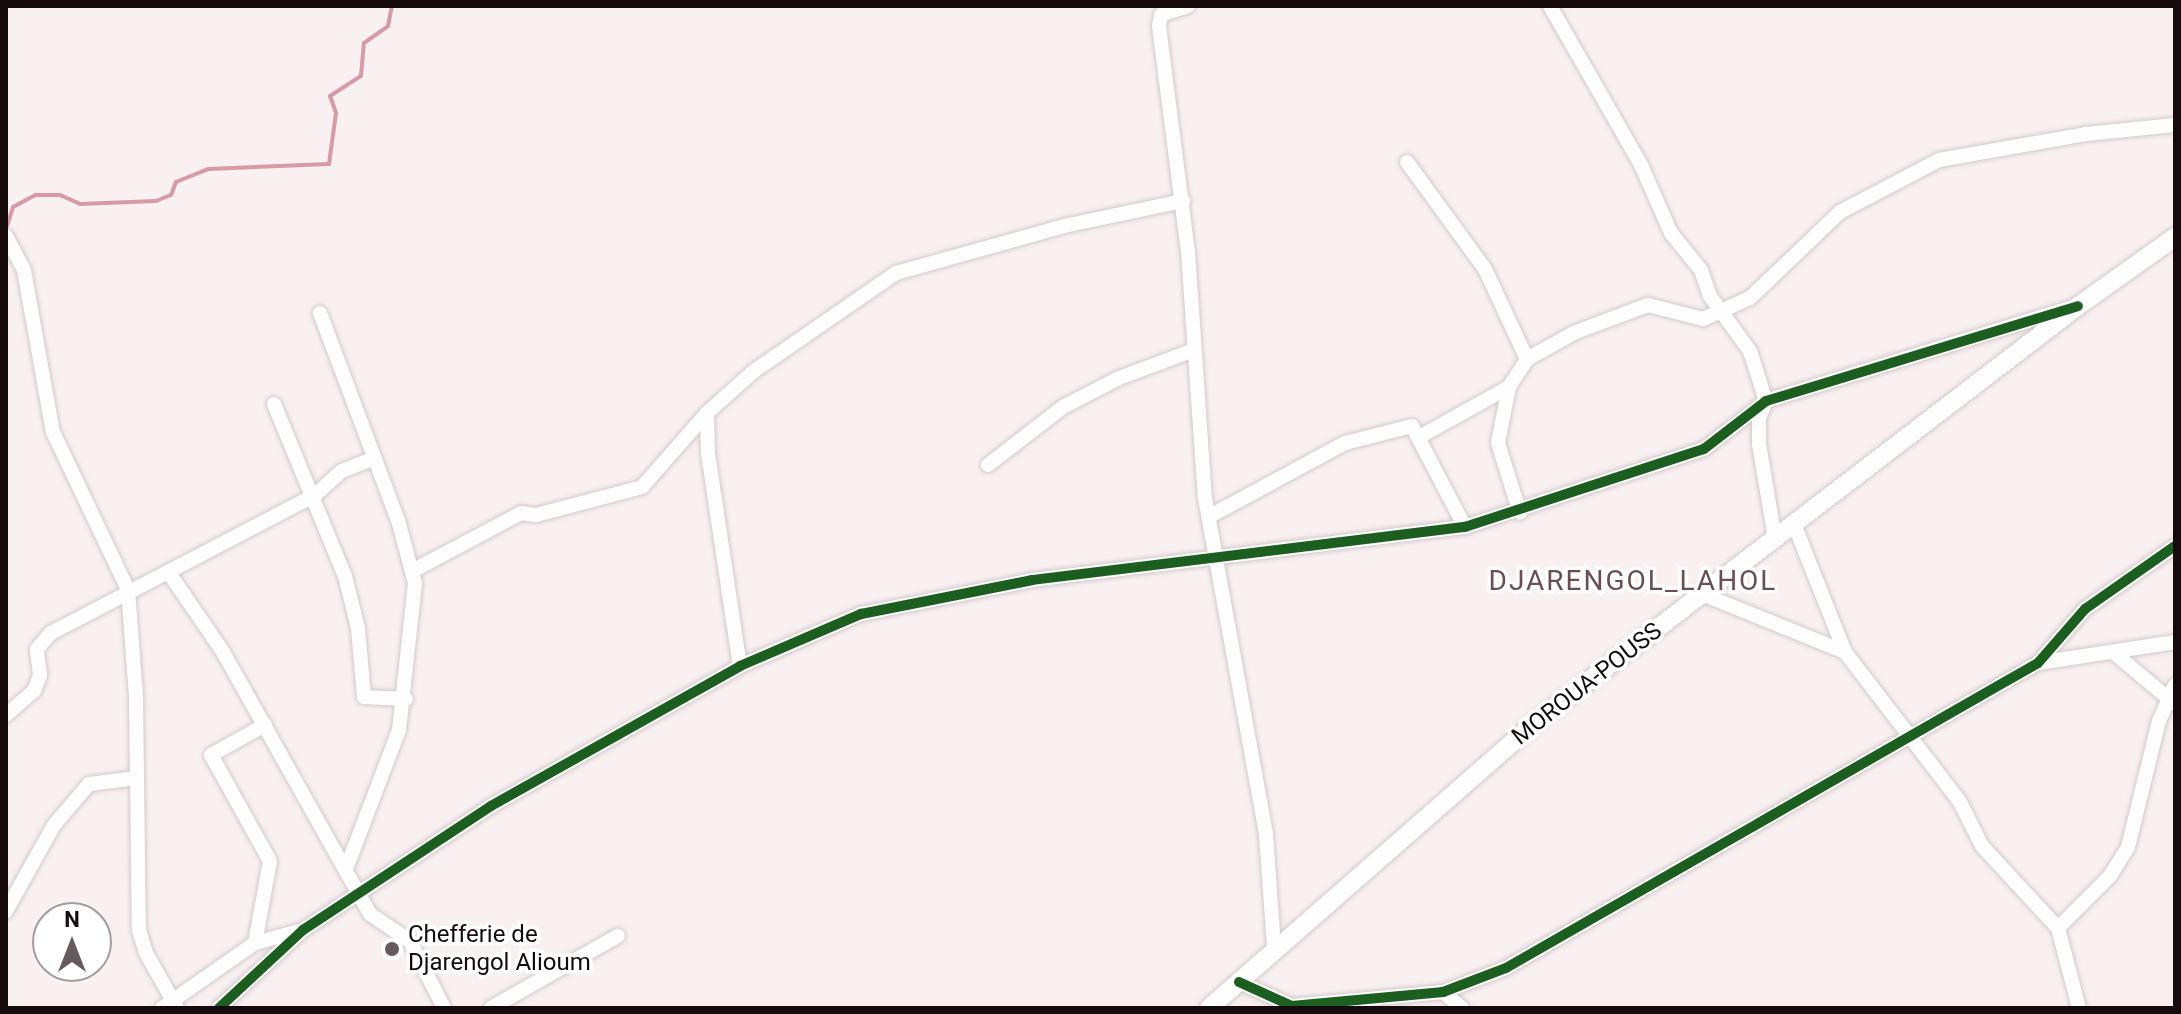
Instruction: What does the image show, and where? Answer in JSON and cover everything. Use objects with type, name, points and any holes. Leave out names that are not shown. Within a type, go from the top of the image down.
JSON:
[{"type":"main road","name":"MOROUA-POUSS","points":[[1209,1008],[1274,946],[1539,719],[2078,306],[2173,245]]},
{"type":"street","points":[[1188,6],[1161,15],[1159,26],[1183,201],[1210,516],[1266,835],[1274,946]]},
{"type":"street","points":[[1550,6],[1641,165],[1671,233],[1701,270],[1721,313],[1750,351],[1766,401],[1759,418],[1759,444],[1775,539]]},
{"type":"street","points":[[1520,513],[1498,443],[1509,387],[1527,359],[1637,307],[1660,305],[1703,319],[1721,313],[1757,292],[1840,212],[1939,160],[2086,134],[2175,125]]},
{"type":"street","points":[[1407,162],[1485,269],[1527,359]]},
{"type":"street","points":[[414,570],[521,513],[536,515],[642,487],[707,413],[754,371],[896,273],[1064,226],[1183,201]]},
{"type":"street","points":[[6,236],[24,270],[53,432],[128,590],[137,778],[139,930],[146,953],[170,1005],[255,943],[303,930]]},
{"type":"street","points":[[219,1008],[303,930],[362,896],[491,806],[740,666],[876,611],[1032,580],[1465,527],[1520,513],[1704,449],[1766,401],[2078,306]]},
{"type":"street","points":[[320,313],[414,570],[406,699],[347,866]]},
{"type":"street","points":[[988,465],[1063,407],[1119,378],[1194,350]]},
{"type":"street","points":[[1421,436],[1509,387]]},
{"type":"street","points":[[274,404],[315,495],[354,607],[364,697],[406,699]]},
{"type":"street","points":[[707,413],[708,453],[740,666]]},
{"type":"street","points":[[1210,516],[1360,437],[1412,426],[1421,436],[1465,527]]},
{"type":"street","points":[[6,715],[28,699],[39,682],[41,642],[128,590],[169,573],[315,495],[342,471],[374,458]]},
{"type":"street","points":[[1794,524],[1845,652],[1960,802],[1982,846],[2058,928],[2079,1008]]},
{"type":"street","points":[[1239,982],[1292,1007],[1443,992],[1522,960],[2038,663],[2076,617],[2171,549],[2175,534]]},
{"type":"street","points":[[169,573],[265,725],[362,896],[381,924],[410,941],[444,1008]]},
{"type":"street","points":[[1702,594],[1845,652]]},
{"type":"street","points":[[2038,663],[2175,642]]},
{"type":"street","points":[[2058,928],[2110,876],[2128,847],[2173,695],[2113,652]]},
{"type":"street","points":[[255,943],[270,861],[211,755],[265,725]]},
{"type":"street","points":[[6,911],[54,825],[89,784],[137,778]]},
{"type":"street","points":[[491,1008],[618,936]]},
{"type":"street","points":[[1443,992],[1462,1008]]},
{"type":"waterway","points":[[6,229],[13,207],[36,195],[60,195],[80,204],[156,201],[171,195],[176,182],[209,169],[329,164],[336,113],[330,96],[361,76],[364,43],[388,26],[392,6]]},
{"type":"cycle path","points":[[219,1008],[303,930],[491,806],[740,666],[861,614],[1032,580],[1465,527],[1704,449],[1766,401],[2078,306]]},
{"type":"cycle path","points":[[1239,982],[1292,1006],[1443,992],[1506,968],[2038,663],[2085,609],[2175,546]]},
{"type":"place","name":"Chefferie de Djarengol Alioum","points":[[392,949]]},
{"type":"district","name":"DJARENGOL_LAHOL","points":[[1633,581]]}]
